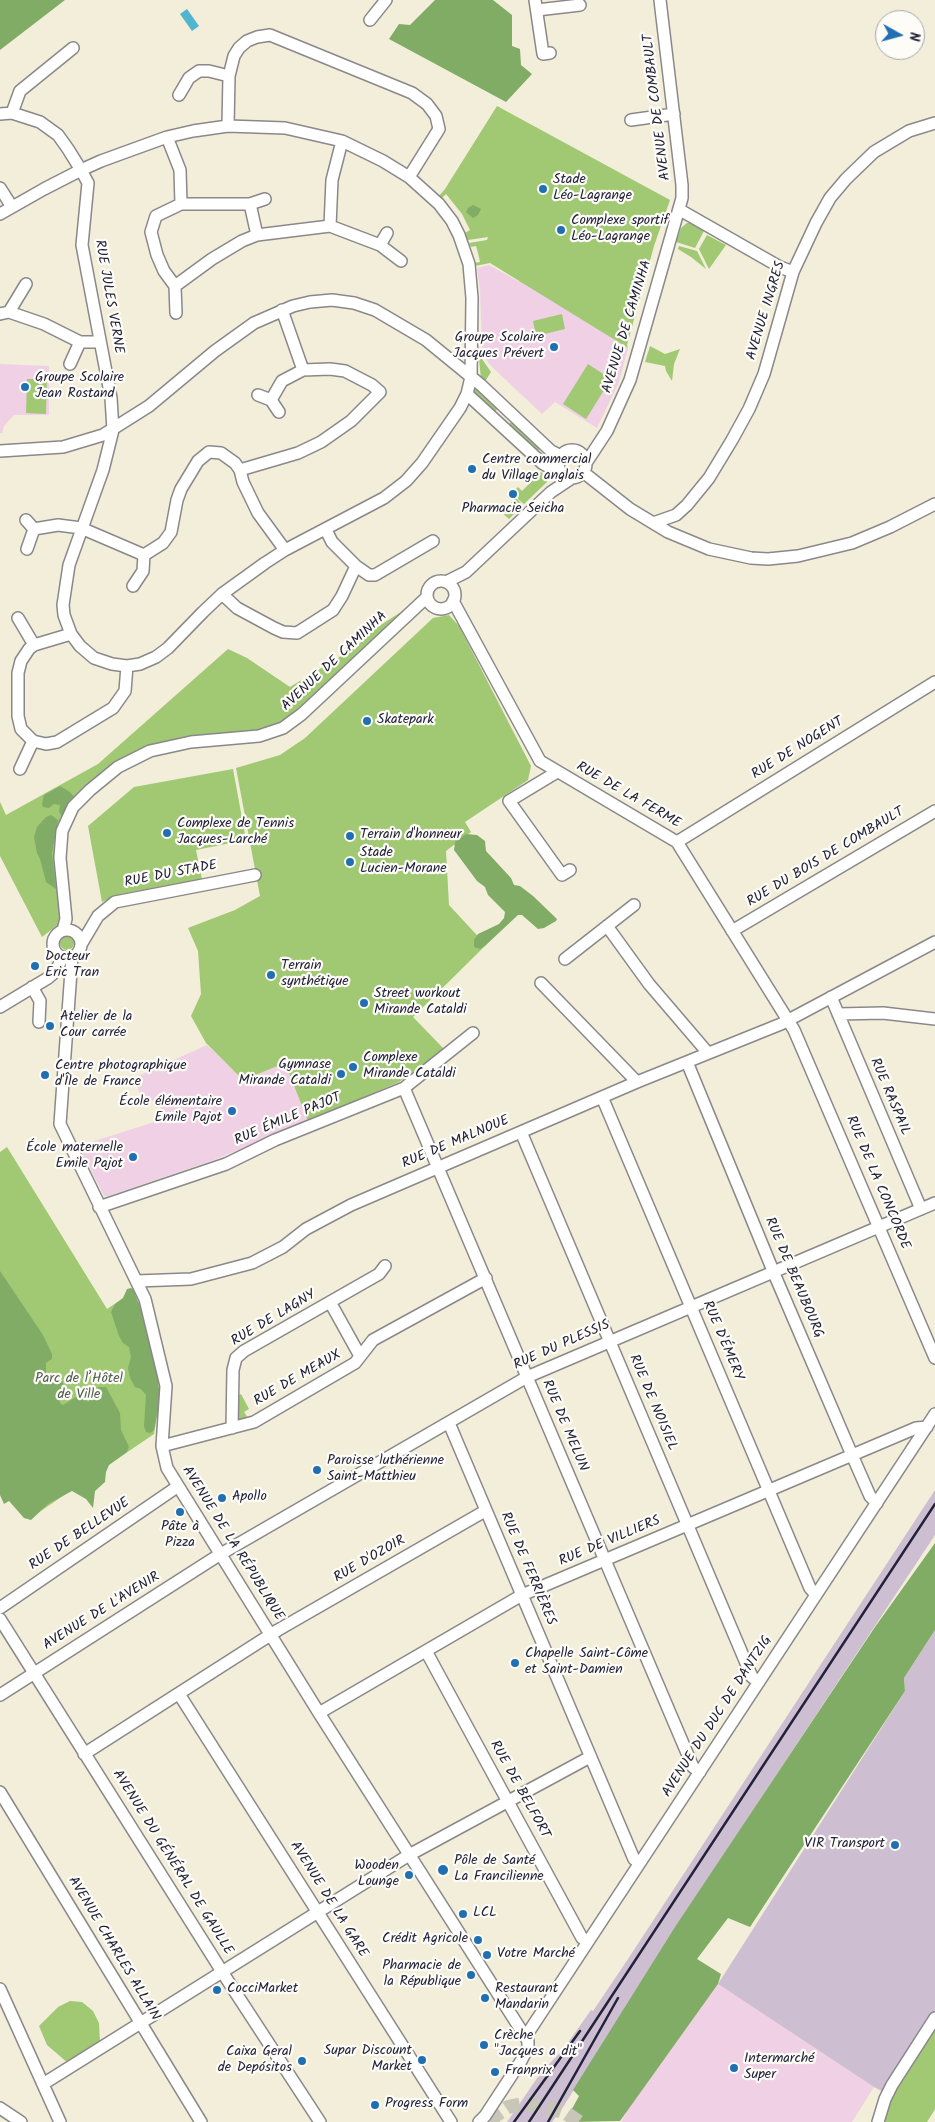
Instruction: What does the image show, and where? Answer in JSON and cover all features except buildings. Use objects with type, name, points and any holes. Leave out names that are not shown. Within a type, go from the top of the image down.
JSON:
[{"type":"street","points":[[370,20],[386,0]]},
{"type":"street","name":"AVENUE DE COMBAULT","points":[[660,0],[682,185],[680,210]]},
{"type":"street","points":[[550,53],[543,54],[536,5],[580,5]]},
{"type":"street","points":[[228,126],[229,76],[234,56],[239,48],[257,37],[270,35],[412,93],[427,104],[436,116],[439,129],[409,177]]},
{"type":"street","points":[[0,114],[12,113],[20,91],[73,48]]},
{"type":"street","points":[[179,95],[190,78],[199,72],[210,71],[229,76]]},
{"type":"street","name":"RUE JULES VERNE","points":[[12,113],[40,122],[58,135],[88,184],[82,245],[106,369],[112,408],[113,430],[108,455],[69,565],[64,592],[64,615],[71,634]]},
{"type":"street","points":[[631,120],[674,114]]},
{"type":"street","name":"AVENUE INGRES","points":[[668,532],[676,515],[709,478],[749,409],[769,357],[793,272],[821,213],[839,186],[865,159],[886,143],[909,131],[935,123]]},
{"type":"street","points":[[0,214],[81,170],[167,138],[193,131],[228,126],[285,128],[342,142],[383,161],[409,177],[430,195],[448,215],[463,243],[470,268],[472,291],[471,377],[467,394],[433,449],[406,481],[384,498],[285,550],[222,594],[162,653],[149,661],[127,666],[112,664],[94,658],[80,646],[71,634],[34,645],[24,655],[19,668],[17,707],[21,729],[33,741],[46,744],[57,742],[113,708],[125,691],[127,666]]},
{"type":"street","points":[[167,138],[180,170],[181,204]]},
{"type":"street","points":[[330,226],[332,180],[342,142]]},
{"type":"street","points":[[0,188],[12,207]]},
{"type":"street","points":[[176,313],[175,286],[164,271],[157,255],[152,232],[156,216],[181,204],[250,204],[265,199]]},
{"type":"street","points":[[250,204],[257,235]]},
{"type":"street","points":[[680,210],[780,267],[793,272]]},
{"type":"street","name":"AVENUE DE CAMINHA","points":[[446,582],[466,572],[596,448],[614,416],[630,380],[680,210]]},
{"type":"street","points":[[175,286],[212,259],[257,235],[330,226],[380,245],[401,262]]},
{"type":"street","points":[[380,245],[387,233]]},
{"type":"street","points":[[26,284],[5,313],[44,324],[80,342],[100,342]]},
{"type":"street","points":[[0,451],[58,448],[91,439],[113,430],[136,416],[235,336],[254,323],[282,310],[321,300],[347,302],[364,306],[387,316],[426,340],[471,377],[554,453],[561,456]]},
{"type":"street","points":[[282,310],[303,370]]},
{"type":"street","points":[[70,364],[80,342]]},
{"type":"street","points":[[240,470],[281,458],[321,442],[351,421],[380,392],[372,385],[344,371],[330,369],[303,370],[282,381],[271,400]]},
{"type":"street","points":[[467,394],[547,466],[573,471]]},
{"type":"street","points":[[258,395],[271,400],[279,412]]},
{"type":"street","points":[[112,408],[122,416],[136,416]]},
{"type":"street","points":[[506,430],[508,420],[517,419]]},
{"type":"street","points":[[91,439],[104,443],[108,455]]},
{"type":"street","points":[[538,459],[544,444]]},
{"type":"street","points":[[596,448],[580,452],[568,451],[559,460],[653,524],[700,546],[738,556],[768,559],[798,556],[860,540],[897,524],[935,504]]},
{"type":"street","points":[[144,555],[163,543],[168,537],[174,525],[178,494],[203,455],[214,452],[221,453],[240,470],[243,482],[258,513],[285,550]]},
{"type":"street","points":[[573,471],[580,452]]},
{"type":"street","name":"AVENUE INGRES","points":[[653,524],[676,515]]},
{"type":"street","points":[[26,520],[34,529]]},
{"type":"street","points":[[34,529],[58,525],[81,528],[144,555]]},
{"type":"street","points":[[27,549],[34,529]]},
{"type":"street","points":[[326,530],[332,542],[356,566],[369,575],[375,575],[433,541]]},
{"type":"street","points":[[133,586],[143,571],[144,555]]},
{"type":"street","points":[[222,594],[237,608],[274,628],[283,632],[297,633],[333,610],[356,566]]},
{"type":"street","name":"AVENUE DE CAMINHA","points":[[454,596],[466,572]]},
{"type":"street","points":[[434,582],[446,582],[454,596],[444,608],[439,609],[429,601],[428,588],[434,582]]},
{"type":"street","name":"RUE DE LA FERME","points":[[454,596],[540,761],[677,842],[788,1021]]},
{"type":"street","name":"AVENUE DE CAMINHA","points":[[68,930],[60,858],[62,831],[73,807],[90,790],[118,767],[150,751],[191,742],[259,736],[283,728],[302,714],[429,601]]},
{"type":"street","points":[[18,618],[34,645]]},
{"type":"street","name":"RUE DE NOGENT","points":[[677,842],[935,682]]},
{"type":"street","points":[[20,769],[33,741]]},
{"type":"street","points":[[533,786],[539,774],[540,761]]},
{"type":"street","points":[[557,772],[509,801],[562,875],[570,870]]},
{"type":"street","name":"RUE DU BOIS DE COMBAULT","points":[[732,931],[935,811]]},
{"type":"street","name":"RUE DU STADE","points":[[82,942],[98,916],[115,902],[255,875]]},
{"type":"street","points":[[565,959],[634,905]]},
{"type":"street","points":[[607,926],[649,984],[708,1052]]},
{"type":"street","points":[[0,1007],[55,972],[67,957],[79,952],[82,942],[78,934],[68,930],[55,936],[53,945],[56,953],[67,957]]},
{"type":"street","points":[[788,1021],[935,942]]},
{"type":"street","name":"AVENUE DE LA RÉPUBLIQUE","points":[[67,957],[60,1120],[99,1207],[145,1299],[166,1386],[167,1396],[162,1446],[167,1468],[177,1487],[319,1713],[526,2036]]},
{"type":"street","points":[[541,983],[637,1082]]},
{"type":"street","points":[[32,987],[40,1001],[39,1022]]},
{"type":"street","name":"RUE RASPAIL","points":[[830,997],[921,1209]]},
{"type":"street","points":[[838,1014],[883,1013],[934,1022]]},
{"type":"street","name":"RUE DE MALNOUE","points":[[137,1281],[191,1278],[252,1263],[283,1247],[328,1216],[637,1082],[788,1021]]},
{"type":"street","name":"RUE DE LA CONCORDE","points":[[788,1021],[801,1044],[935,1358]]},
{"type":"street","name":"RUE ÉMILE PAJOT","points":[[99,1207],[226,1164],[275,1140],[404,1088],[473,1033]]},
{"type":"street","name":"RUE DE BEAUBOURG","points":[[687,1062],[773,1272],[870,1496],[877,1503]]},
{"type":"street","name":"RUE DE MELUN","points":[[404,1088],[436,1168],[486,1278],[693,1767],[700,1772]]},
{"type":"street","name":"RUE D'ÉMERY","points":[[602,1097],[810,1588],[816,1595]]},
{"type":"street","name":"RUE DE NOISIEL","points":[[521,1132],[752,1677],[759,1682]]},
{"type":"street","name":"RUE DU PLESSIS","points":[[220,1555],[527,1377],[935,1203]]},
{"type":"street","name":"RUE DE LAGNY","points":[[232,1428],[233,1370],[236,1358],[244,1351],[379,1274],[385,1266]]},
{"type":"street","name":"RUE DE MEAUX","points":[[162,1446],[254,1422],[355,1363],[373,1340],[486,1278]]},
{"type":"street","points":[[330,1302],[360,1356]]},
{"type":"street","name":"AVENUE DU DUC DE DANTZIG","points":[[526,2036],[935,1414]]},
{"type":"street","name":"RUE DE FERRIÈRES","points":[[449,1423],[634,1859],[640,1862]]},
{"type":"street","name":"RUE DE VILLIERS","points":[[319,1713],[522,1595],[769,1492],[916,1428],[927,1427]]},
{"type":"street","name":"RUE DE BELLEVUE","points":[[0,1608],[177,1487]]},
{"type":"street","name":"RUE D'OZOIR","points":[[84,1754],[271,1636],[486,1511]]},
{"type":"street","name":"AVENUE DE L'AVENIR","points":[[0,1694],[220,1555]]},
{"type":"street","name":"AVENUE DU GÉNÉRAL DE GAULLE","points":[[0,1619],[84,1754],[320,2122]]},
{"type":"street","name":"RUE DE BELFORT","points":[[426,1651],[582,1938],[588,1942]]},
{"type":"street","name":"AVENUE DE LA GARE","points":[[179,1694],[451,2122]]},
{"type":"street","points":[[43,2084],[409,1855],[590,1757]]},
{"type":"street","name":"AVENUE CHARLES ALLAIN","points":[[0,1792],[201,2122]]},
{"type":"street","points":[[0,1989],[60,2122]]},
{"type":"street","points":[[878,2122],[885,2099],[892,2085],[935,2018]]},
{"type":"street","points":[[478,2122],[485,2116],[525,2055],[528,2047],[526,2036]]},
{"type":"street","points":[[0,2108],[17,2121]]},
{"type":"shaded area","name":"Groupe Scolaire Jacques Prévert","points":[[489,265],[518,281],[521,280],[628,348],[619,382],[597,428],[555,402],[542,414],[486,359],[482,349],[480,290],[477,268]]},
{"type":"shaded area","name":"Groupe Scolaire Jean Rostand","points":[[0,364],[49,366],[49,415],[14,415],[4,426],[2,433],[0,433]]},
{"type":"shaded area","name":"École élémentaire Emile Pajot","points":[[207,1045],[238,1075],[253,1076],[285,1063],[308,1121],[214,1160],[104,1196],[79,1146],[164,1119],[158,1101],[143,1102],[134,1078]]},
{"type":"shaded area","points":[[935,1490],[935,1535],[676,1927],[560,2112],[552,2122],[507,2122],[540,2074],[565,2047],[591,2010],[593,2011]]},
{"type":"shaded area","points":[[935,1630],[935,2109],[930,2117],[874,2087],[718,1984],[905,1691],[904,1678]]},
{"type":"shaded area","points":[[718,1984],[874,2087],[852,2122],[621,2122],[628,2109]]},
{"type":"green space","points":[[0,0],[65,0],[0,50]]},
{"type":"green space","points":[[435,0],[493,0],[512,15],[512,46],[520,49],[521,65],[532,74],[506,102],[389,39],[399,24],[410,25]]},
{"type":"green space","name":"Complexe sportif Léo-Lagrange","points":[[497,106],[670,200],[654,246],[627,345],[628,348],[490,263],[475,266],[474,263],[480,262],[478,253],[476,246],[471,247],[469,243],[487,240],[488,237],[468,240],[465,233],[470,230],[462,214],[446,194],[441,199],[439,196]]},
{"type":"green space","points":[[473,205],[481,209],[478,215],[473,218],[466,212]]},
{"type":"green space","points":[[687,223],[694,223],[705,229],[695,248],[676,242],[681,228]]},
{"type":"green space","points":[[707,235],[726,245],[709,269],[699,249]]},
{"type":"green space","points":[[679,246],[697,251],[706,269],[678,249]]},
{"type":"green space","points":[[562,314],[565,329],[536,336],[533,321]]},
{"type":"green space","points":[[650,346],[665,354],[680,349],[674,364],[672,381],[665,366],[645,362]]},
{"type":"green space","points":[[479,359],[482,359],[491,372],[484,383],[481,379]]},
{"type":"green space","points":[[588,364],[611,379],[586,419],[563,404]]},
{"type":"green space","points":[[27,379],[47,379],[46,414],[26,413]]},
{"type":"green space","points":[[476,388],[480,389],[499,407],[494,413],[473,393]]},
{"type":"green space","points":[[512,421],[540,448],[537,452],[509,427]]},
{"type":"green space","points":[[541,472],[546,477],[547,482],[524,504],[518,499],[519,494],[516,489],[518,487],[522,491]]},
{"type":"green space","points":[[516,498],[523,505],[509,519],[501,512]]},
{"type":"green space","points":[[404,610],[295,713],[281,723],[258,731],[186,737],[153,744],[123,758],[82,789],[65,808],[56,835],[54,864],[60,916],[62,917],[60,923],[42,937],[0,856],[0,802],[6,815],[98,764],[228,649],[247,658],[290,687],[356,647],[376,628]]},
{"type":"green space","name":"Stade Lucien-Morane","points":[[449,615],[459,626],[531,766],[528,780],[465,822],[471,832],[446,851],[449,905],[486,945],[413,1017],[444,1049],[399,1082],[308,1121],[285,1063],[253,1076],[238,1075],[206,1043],[191,1016],[201,994],[198,951],[188,928],[235,910],[260,896],[236,768],[280,755],[305,738],[433,618]]},
{"type":"green space","name":"Complexe de Tennis Jacques-Larché","points":[[233,769],[246,840],[196,850],[202,879],[121,894],[102,902],[88,826],[134,787]]},
{"type":"green space","points":[[60,786],[74,797],[62,816],[59,812],[60,805],[54,804],[49,808],[43,807],[42,804],[44,795]]},
{"type":"green space","points":[[51,815],[58,820],[52,853],[56,889],[46,882],[34,837],[37,827],[46,817]]},
{"type":"green space","points":[[466,834],[477,835],[485,841],[486,851],[511,878],[514,885],[520,886],[533,896],[557,919],[556,921],[544,928],[538,929],[522,915],[518,915],[486,945],[480,949],[474,947],[474,940],[478,934],[499,924],[504,918],[505,912],[488,895],[485,887],[477,881],[454,850],[455,842]]},
{"type":"green space","points":[[67,936],[72,938],[74,943],[72,948],[67,950],[62,948],[60,943],[62,938]]},
{"type":"green space","name":"Parc de l’Hôtel de Ville","points":[[7,1147],[107,1309],[134,1291],[153,1358],[160,1399],[154,1434],[29,1519],[0,1482],[0,1152]]},
{"type":"green space","points":[[0,1271],[43,1335],[52,1354],[52,1359],[46,1363],[46,1372],[53,1379],[62,1380],[64,1390],[59,1397],[60,1403],[63,1405],[81,1396],[88,1402],[95,1395],[98,1387],[106,1387],[120,1413],[121,1430],[129,1447],[127,1452],[109,1465],[105,1482],[95,1491],[93,1508],[86,1499],[72,1491],[48,1504],[31,1520],[24,1518],[9,1501],[4,1504],[0,1495]]},
{"type":"green space","points":[[131,1288],[140,1306],[158,1379],[160,1399],[154,1430],[150,1433],[146,1432],[144,1426],[146,1395],[141,1389],[135,1387],[130,1378],[128,1368],[131,1357],[129,1347],[123,1343],[119,1336],[111,1312],[115,1304],[123,1298],[127,1289]]},
{"type":"green space","points":[[241,1394],[249,1409],[244,1412],[248,1418],[240,1420],[237,1418],[237,1397]]},
{"type":"green space","points":[[935,1543],[935,1630],[904,1678],[905,1691],[750,1927],[728,1918],[697,1959],[721,1974],[718,1984],[620,2121],[570,2122],[567,2118],[579,2096],[573,2090],[675,1927],[875,1627]]},
{"type":"green space","points":[[70,2001],[82,2002],[93,2011],[99,2023],[100,2042],[68,2063],[47,2045],[39,2026],[58,2007]]},
{"type":"green space","points":[[935,2026],[935,2109],[927,2122],[883,2122],[894,2091]]},
{"type":"water","points":[[187,9],[199,26],[192,31],[180,14]]},
{"type":"tunnel","points":[[491,2122],[495,2116],[508,2107],[523,2104],[543,2106],[566,2113],[579,2122]]},
{"type":"railway","points":[[529,2122],[935,1504]]},
{"type":"railway","points":[[548,2122],[618,1998]]},
{"type":"railway","points":[[514,2122],[580,2031]]},
{"type":"place","name":"Stade Léo-Lagrange","points":[[543,189]]},
{"type":"place","name":"Complexe sportif Léo-Lagrange","points":[[561,230]]},
{"type":"place","name":"Groupe Scolaire Jacques Prévert","points":[[554,347]]},
{"type":"place","name":"Groupe Scolaire Jean Rostand","points":[[25,387]]},
{"type":"place","name":"Centre commercial du Village anglais","points":[[472,469]]},
{"type":"place","name":"Pharmacie Seicha","points":[[513,494]]},
{"type":"place","name":"Skatepark","points":[[367,721]]},
{"type":"place","name":"Complexe de Tennis Jacques-Larché","points":[[167,833]]},
{"type":"place","name":"Terrain d'honneur","points":[[350,836]]},
{"type":"place","name":"Stade Lucien-Morane","points":[[350,862]]},
{"type":"place","name":"Docteur Eric Tran","points":[[35,966]]},
{"type":"place","name":"Terrain synthétique","points":[[271,975]]},
{"type":"place","name":"Street workout Mirande Cataldi","points":[[364,1003]]},
{"type":"place","name":"Atelier de la Cour carrée","points":[[50,1026]]},
{"type":"place","name":"Complexe Mirande Cataldi","points":[[353,1067]]},
{"type":"place","name":"Gymnase Mirande Cataldi","points":[[341,1074]]},
{"type":"place","name":"Centre photographique d'Île de France","points":[[45,1075]]},
{"type":"place","name":"École élémentaire Emile Pajot","points":[[232,1111]]},
{"type":"place","name":"École maternelle Emile Pajot","points":[[133,1157]]},
{"type":"place","name":"Paroisse luthérienne Saint-Matthieu","points":[[317,1470]]},
{"type":"place","name":"Apollo","points":[[222,1498]]},
{"type":"place","name":"Pâte à Pizza","points":[[180,1512]]},
{"type":"place","name":"Chapelle Saint-Côme et Saint-Damien","points":[[515,1663]]},
{"type":"place","name":"VIR Transport","points":[[895,1845]]},
{"type":"place","name":"Pôle de Santé La Francilienne","points":[[443,1870]]},
{"type":"place","name":"Wooden Lounge","points":[[409,1875]]},
{"type":"place","name":"LCL","points":[[463,1914]]},
{"type":"place","name":"Crédit Agricole","points":[[478,1940]]},
{"type":"place","name":"Votre Marché","points":[[487,1955]]},
{"type":"place","name":"Pharmacie de la République","points":[[471,1975]]},
{"type":"place","name":"CocciMarket","points":[[217,1990]]},
{"type":"place","name":"Restaurant Mandarin","points":[[485,1998]]},
{"type":"place","name":"Crèche \"Jacques a dit\"","points":[[484,2045]]},
{"type":"place","name":"Supar Discount Market","points":[[422,2060]]},
{"type":"place","name":"Caixa Geral de Depósitos","points":[[302,2061]]},
{"type":"place","name":"Intermarché Super","points":[[734,2068]]},
{"type":"place","name":"Franprix","points":[[495,2072]]},
{"type":"place","name":"Progress Form","points":[[375,2105]]}]
